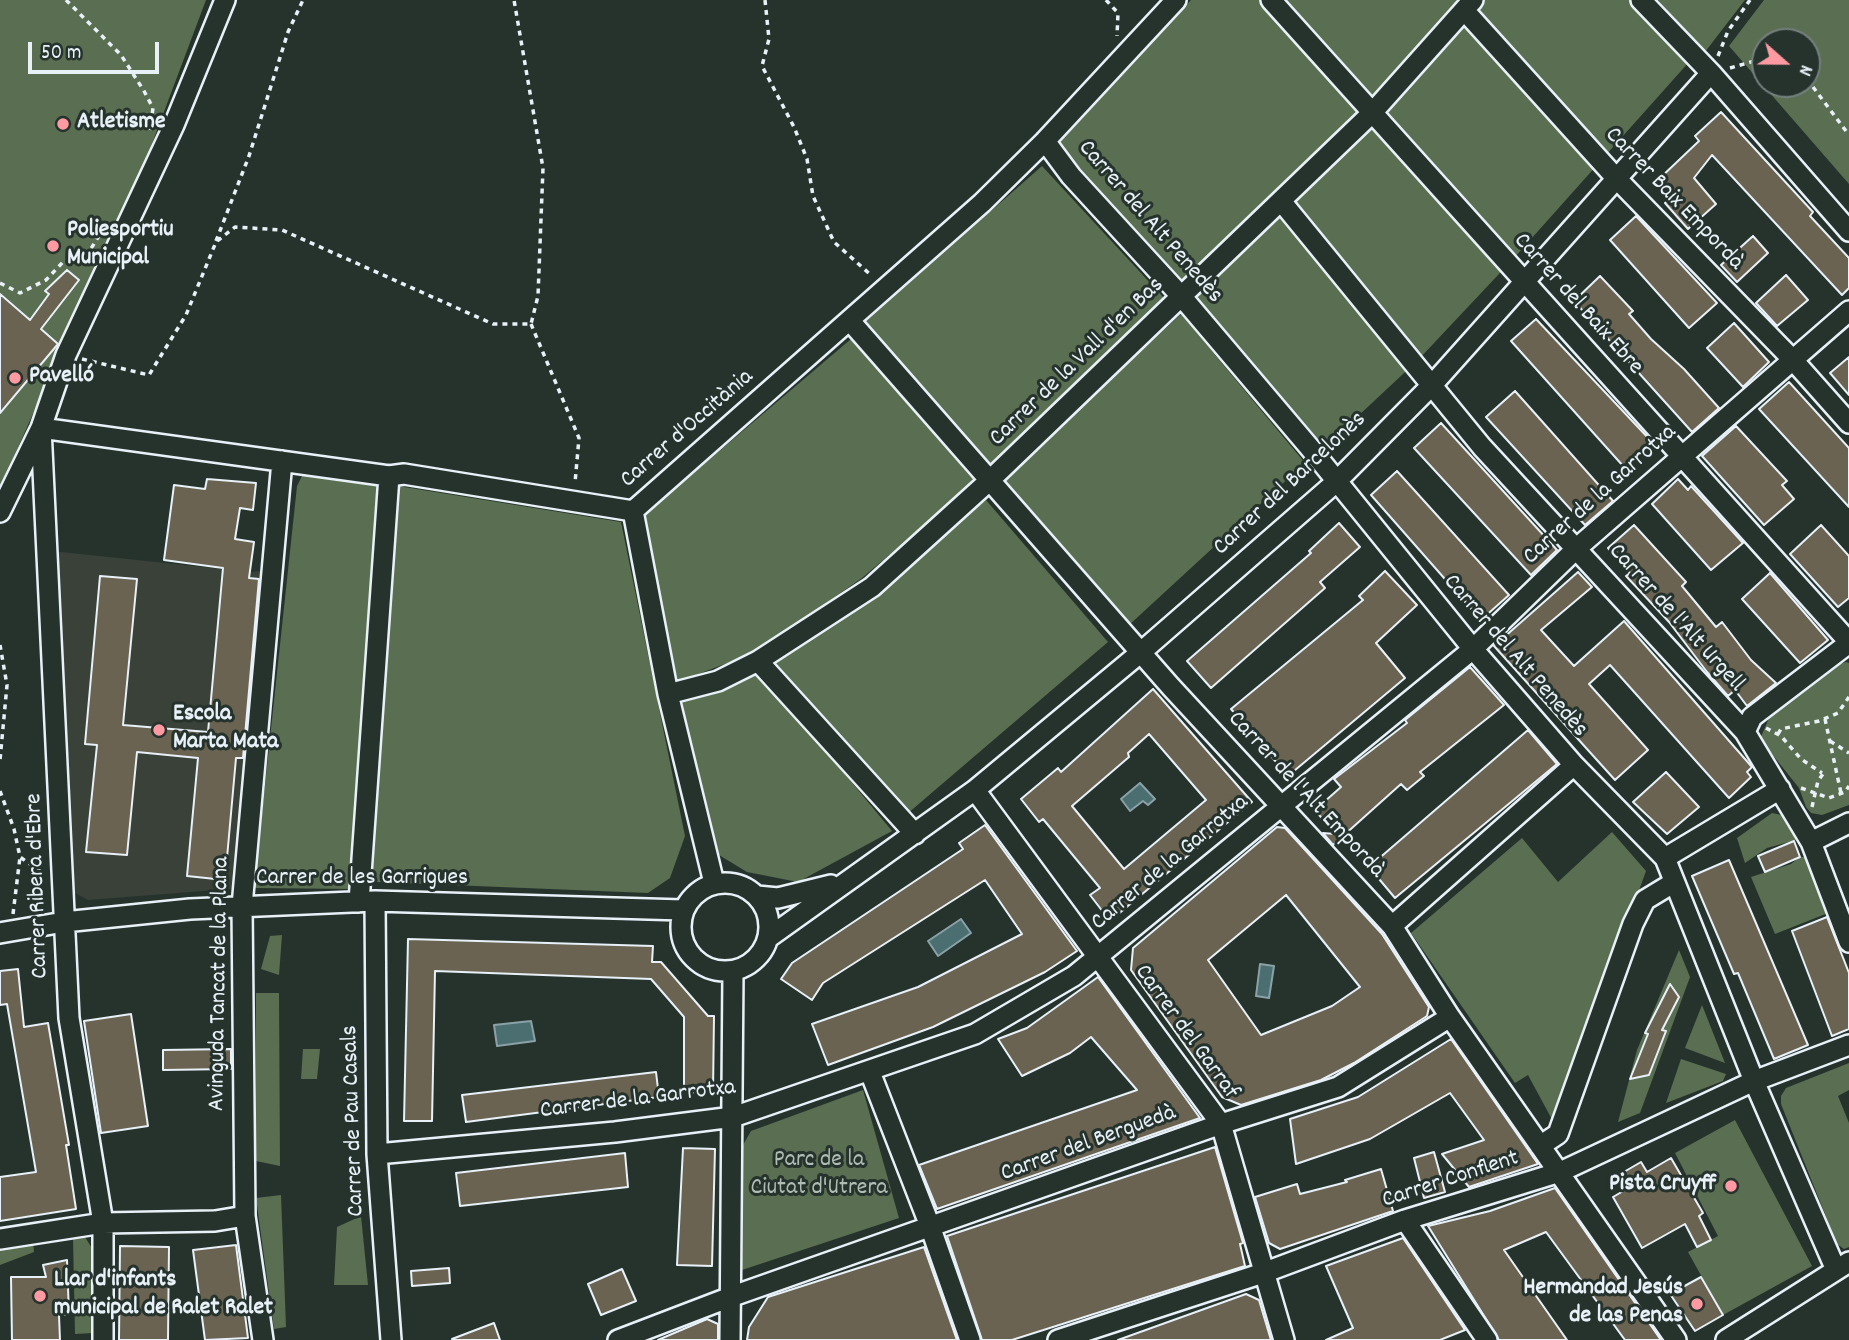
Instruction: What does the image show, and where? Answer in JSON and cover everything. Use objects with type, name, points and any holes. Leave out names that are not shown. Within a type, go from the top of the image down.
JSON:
[{"type":"street","points":[[0,512],[41,428],[66,355],[174,125],[225,0]]},
{"type":"street","name":"Carrer d'Occitània","points":[[41,428],[389,476],[404,474],[633,511],[851,322],[1045,141],[1176,0]]},
{"type":"street","name":"Carrer del Baix Ebre","points":[[1271,0],[1849,642]]},
{"type":"street","points":[[1641,0],[1711,73],[1849,231]]},
{"type":"street","name":"Carrer de la Vall d'en Bas","points":[[668,694],[718,681],[758,661],[872,587],[989,481],[1282,201],[1372,113],[1468,5]]},
{"type":"street","name":"Carrer Baix Empordà","points":[[1468,5],[1616,178],[1793,360],[1849,423]]},
{"type":"street","name":"Carrer del Barcelonès","points":[[768,938],[975,790],[1140,653],[1335,483],[1433,384],[1711,73]]},
{"type":"street","name":"Carrer del Alt Penedès","points":[[1045,141],[1071,176],[1182,297],[1310,448],[1335,483],[1473,649],[1574,765],[1665,858],[1754,1081],[1842,1266]]},
{"type":"street","name":"Carrer de l'Alt Urgell","points":[[1282,201],[1482,447],[1754,730],[1789,788],[1849,942]]},
{"type":"street","name":"Carrer de la Garrotxa","points":[[377,1154],[615,1132],[733,1117],[975,1034],[1074,976],[1100,956],[1281,804],[1473,649],[1577,548],[1849,311]]},
{"type":"street","name":"Carrer de l'Alt Empordà","points":[[851,322],[1140,653],[1392,926],[1450,1017],[1676,1340]]},
{"type":"street","name":"Carrer Ribera d'Ebre","points":[[41,428],[65,881],[64,922],[69,1018],[103,1223],[103,1340]]},
{"type":"street","name":"Avinguda Tancat de la Plana","points":[[263,1340],[245,1216],[242,906],[290,462]]},
{"type":"street","name":"Carrer de Pau Casals","points":[[389,476],[367,901],[377,1154],[391,1340]]},
{"type":"street","points":[[633,511],[668,694],[714,883]]},
{"type":"street","points":[[1754,730],[1752,717],[1849,642]]},
{"type":"street","points":[[758,661],[915,835]]},
{"type":"street","points":[[1392,926],[1574,765]]},
{"type":"street","points":[[1665,858],[1789,788]]},
{"type":"street","name":"Carrer del Garraf","points":[[975,790],[1100,956],[1221,1124],[1284,1340]]},
{"type":"street","points":[[1811,842],[1849,823]]},
{"type":"street","name":"Carrer del Barcelonès","points":[[757,896],[778,898],[810,892],[852,878]]},
{"type":"street","points":[[714,883],[737,884],[757,896],[768,916],[768,938],[755,959],[733,971],[717,971],[702,965],[690,955],[682,941],[680,925],[683,910],[695,893],[714,883]]},
{"type":"street","points":[[1541,1146],[1558,1134],[1633,924],[1645,900],[1673,883]]},
{"type":"street","name":"Carrer de les Garrigues","points":[[7,931],[64,922],[242,906],[367,901],[683,910]]},
{"type":"street","points":[[730,1340],[733,1296],[733,971]]},
{"type":"street","name":"Carrer del Berguedà","points":[[618,1340],[930,1226],[1221,1124],[1338,1087],[1450,1017]]},
{"type":"street","name":"Carrer Conflent","points":[[1058,1340],[1263,1273],[1405,1220],[1560,1172],[1754,1081],[1849,1045]]},
{"type":"street","points":[[870,1072],[930,1226],[970,1340]]},
{"type":"street","points":[[0,1239],[103,1223],[215,1221],[245,1216]]},
{"type":"street","points":[[1405,1220],[1485,1340]]},
{"type":"street","points":[[1726,1340],[1842,1266]]},
{"type":"path","points":[[66,0],[121,55],[144,91],[153,108],[149,136]]},
{"type":"path","points":[[66,355],[149,375],[186,315],[216,242],[249,156],[288,32],[303,0]]},
{"type":"path","points":[[514,0],[543,168],[538,296],[531,324],[579,439],[573,501]]},
{"type":"path","points":[[765,0],[769,39],[762,66],[776,87],[807,159],[813,196],[834,242],[886,290]]},
{"type":"path","points":[[1711,73],[1728,32],[1750,0]]},
{"type":"path","points":[[1711,73],[1751,62]]},
{"type":"path","points":[[1821,98],[1849,135]]},
{"type":"path","points":[[0,283],[20,293],[46,280],[63,262],[73,262],[87,255],[110,220]]},
{"type":"path","points":[[216,242],[235,228],[282,230],[493,324],[531,324]]},
{"type":"path","points":[[0,645],[8,685],[0,760]]},
{"type":"path","points":[[1778,734],[1781,729],[1825,719],[1838,713],[1849,697]]},
{"type":"path","points":[[1825,719],[1828,739],[1838,769],[1841,793]]},
{"type":"path","points":[[1754,730],[1778,734],[1801,759],[1824,772],[1838,769]]},
{"type":"path","points":[[1828,739],[1849,752]]},
{"type":"path","points":[[1811,813],[1824,772]]},
{"type":"path","points":[[1789,788],[1829,798],[1849,786]]},
{"type":"path","points":[[0,791],[14,829],[20,857],[7,931]]},
{"type":"path","points":[[20,857],[46,876],[65,881]]},
{"type":"shaded area","name":"Escola Marta Mata","points":[[52,551],[250,572],[272,570],[242,888],[88,900],[69,890]]},
{"type":"green space","name":"Poliesportiu Municipal","points":[[0,0],[206,0],[147,157],[0,488]]},
{"type":"green space","points":[[1191,0],[1632,0],[1689,62],[1514,258],[1419,359],[1325,447],[1180,279],[1055,147]]},
{"type":"green space","points":[[1658,0],[1745,0],[1705,52]]},
{"type":"green space","points":[[1764,0],[1849,0],[1849,184],[1774,98],[1821,98],[1821,28],[1751,28],[1751,71],[1729,46]]},
{"type":"green space","points":[[1042,166],[1164,298],[988,466],[864,323]]},
{"type":"green space","points":[[1181,314],[1305,463],[1128,626],[1000,483]]},
{"type":"green space","points":[[851,339],[975,482],[862,578],[754,653],[677,682],[644,515]]},
{"type":"green space","points":[[304,472],[381,481],[368,616],[352,889],[254,888],[297,486]]},
{"type":"green space","points":[[398,486],[621,522],[685,836],[670,878],[648,893],[377,882],[369,869]]},
{"type":"green space","points":[[986,500],[1108,642],[907,814],[769,663],[882,588]]},
{"type":"green space","points":[[1849,663],[1849,805],[1822,815],[1811,813],[1799,788],[1760,739],[1769,718],[1826,669]]},
{"type":"green space","points":[[757,668],[892,831],[798,882],[747,872],[719,855],[678,700]]},
{"type":"green space","points":[[1772,813],[1786,816],[1796,840],[1767,848],[1745,863],[1737,838]]},
{"type":"green space","points":[[1612,832],[1646,871],[1555,1125],[1528,1075],[1515,1083],[1411,933],[1522,838],[1558,882]]},
{"type":"green space","points":[[1800,857],[1806,857],[1828,913],[1775,934],[1751,877],[1791,864]]},
{"type":"green space","points":[[282,935],[279,975],[261,969],[270,936]]},
{"type":"green space","points":[[1679,950],[1690,977],[1640,1113],[1618,1122],[1637,1050]]},
{"type":"green space","points":[[256,993],[279,993],[280,1166],[256,1161]]},
{"type":"green space","points":[[1702,1005],[1725,1063],[1685,1048]]},
{"type":"green space","points":[[303,1049],[320,1049],[317,1079],[301,1079]]},
{"type":"green space","points":[[1681,1059],[1726,1074],[1723,1081],[1666,1103]]},
{"type":"green space","points":[[1849,1063],[1849,1090],[1838,1096],[1849,1123],[1849,1247],[1844,1249],[1837,1244],[1781,1104],[1781,1096],[1786,1088]]},
{"type":"green space","name":"Parc de la Ciutat d'Utrera","points":[[863,1090],[899,1218],[742,1270],[743,1145],[751,1131]]},
{"type":"green space","points":[[1735,1120],[1812,1266],[1723,1315],[1688,1252],[1718,1236],[1675,1153]]},
{"type":"green space","points":[[281,1195],[286,1327],[274,1329],[256,1198]]},
{"type":"green space","points":[[361,1216],[368,1285],[334,1285],[337,1227]]},
{"type":"green space","points":[[85,1237],[93,1250],[93,1333],[75,1334],[73,1238]]},
{"type":"green space","points":[[33,1242],[34,1252],[0,1265],[0,1248]]},
{"type":"water","points":[[1140,783],[1155,799],[1148,805],[1143,801],[1130,811],[1121,799]]},
{"type":"water","points":[[961,919],[971,933],[938,956],[928,941]]},
{"type":"water","points":[[1260,964],[1274,966],[1269,998],[1256,996]]},
{"type":"water","points":[[531,1021],[535,1041],[497,1046],[494,1025]]},
{"type":"building","points":[[1721,112],[1813,212],[1810,216],[1849,258],[1849,288],[1842,295],[1712,155],[1694,178],[1716,204],[1688,229],[1665,203],[1674,196],[1659,179],[1699,141],[1695,136]]},
{"type":"building","points":[[1636,216],[1717,303],[1689,328],[1610,240]]},
{"type":"building","points":[[1753,236],[1768,253],[1737,282],[1721,265]]},
{"type":"building","name":"Pavelló","points":[[67,270],[79,280],[41,329],[58,344],[0,413],[0,294],[30,320],[49,294],[45,291]]},
{"type":"building","points":[[1786,275],[1808,300],[1777,326],[1756,303]]},
{"type":"building","points":[[1600,276],[1633,311],[1629,314],[1651,339],[1684,369],[1719,408],[1692,432],[1574,301]]},
{"type":"building","points":[[1536,319],[1653,443],[1624,467],[1511,341]]},
{"type":"building","points":[[1734,323],[1769,362],[1743,387],[1707,348]]},
{"type":"building","points":[[1849,357],[1849,395],[1830,373]]},
{"type":"building","points":[[1789,382],[1849,448],[1849,507],[1759,409]]},
{"type":"building","points":[[1515,391],[1613,501],[1585,525],[1486,417]]},
{"type":"building","points":[[1441,423],[1557,550],[1531,575],[1414,448]]},
{"type":"building","points":[[1736,426],[1787,481],[1782,485],[1794,499],[1764,525],[1702,456]]},
{"type":"building","points":[[1397,471],[1509,595],[1481,620],[1371,495]]},
{"type":"building","points":[[207,479],[256,483],[253,510],[240,508],[235,539],[254,542],[249,578],[259,579],[243,758],[236,758],[225,880],[187,876],[198,758],[137,752],[127,855],[86,852],[97,745],[85,744],[100,576],[137,579],[123,725],[208,732],[223,568],[164,560],[174,485],[205,489]]},
{"type":"building","points":[[1678,479],[1688,490],[1691,486],[1743,543],[1711,570],[1652,504]]},
{"type":"building","points":[[1339,523],[1360,547],[1320,582],[1325,588],[1211,688],[1187,661],[1311,553],[1309,551]]},
{"type":"building","points":[[1634,525],[1686,582],[1682,586],[1716,627],[1722,622],[1751,660],[1776,683],[1747,706],[1735,690],[1728,696],[1669,622],[1626,576],[1630,573],[1608,548]]},
{"type":"building","points":[[1821,525],[1849,556],[1849,598],[1838,607],[1790,554]]},
{"type":"building","points":[[1385,571],[1417,605],[1376,643],[1405,678],[1288,776],[1231,709],[1363,600],[1359,596]]},
{"type":"building","points":[[1578,572],[1592,587],[1541,630],[1574,666],[1624,621],[1752,767],[1747,772],[1751,777],[1729,798],[1610,665],[1589,684],[1648,750],[1615,780],[1494,646]]},
{"type":"building","points":[[1770,573],[1828,640],[1800,663],[1742,599]]},
{"type":"building","points":[[1470,667],[1504,705],[1420,772],[1424,776],[1407,790],[1401,784],[1333,845],[1323,833],[1335,834],[1315,810],[1341,787],[1334,779],[1407,723],[1405,720]]},
{"type":"building","points":[[1153,689],[1252,802],[1110,921],[1090,895],[1100,888],[1043,819],[1039,822],[1021,799],[1058,768],[1061,772]],"holes":[[[1149,734],[1206,800],[1124,869],[1072,806],[1129,757],[1128,753]]]},
{"type":"building","points":[[1528,730],[1557,764],[1395,898],[1369,867]]},
{"type":"building","points":[[1666,772],[1699,807],[1667,834],[1633,802]]},
{"type":"building","points":[[985,825],[1077,951],[1045,972],[933,1027],[828,1065],[812,1024],[918,987],[1022,934],[985,880],[823,983],[812,1000],[781,979],[792,963],[963,849],[959,843]]},
{"type":"building","points":[[1277,827],[1285,828],[1382,934],[1429,1007],[1427,1016],[1354,1063],[1321,1080],[1241,1105],[1222,1097],[1131,970],[1133,948]],"holes":[[[1286,895],[1360,987],[1332,1006],[1261,1035],[1208,960]]]},
{"type":"building","points":[[1794,841],[1800,857],[1765,872],[1758,856]]},
{"type":"building","points":[[1729,860],[1808,1045],[1774,1059],[1738,973],[1734,974],[1692,876]]},
{"type":"building","points":[[1827,917],[1849,973],[1849,1029],[1832,1036],[1792,931]]},
{"type":"building","points":[[408,939],[653,946],[652,962],[661,962],[708,1016],[714,1016],[713,1093],[684,1092],[684,1017],[651,979],[435,971],[432,1121],[404,1121]]},
{"type":"building","points":[[18,969],[24,1027],[48,1023],[69,1145],[66,1145],[76,1209],[0,1221],[0,1177],[36,1172],[7,1004],[0,1005],[0,971]]},
{"type":"building","points":[[1098,977],[1200,1118],[937,1209],[919,1165],[1137,1090],[1091,1037],[1070,1053],[1022,1076],[998,1039],[1027,1028]]},
{"type":"building","points":[[1670,984],[1679,997],[1662,1030],[1666,1031],[1649,1075],[1630,1079],[1648,1034],[1645,1033]]},
{"type":"building","points":[[131,1014],[148,1126],[101,1133],[84,1021]]},
{"type":"building","points":[[1451,1039],[1538,1164],[1469,1187],[1442,1154],[1484,1140],[1450,1093],[1370,1139],[1296,1164],[1290,1119],[1358,1097]]},
{"type":"building","points":[[231,1049],[231,1069],[163,1070],[163,1050]]},
{"type":"building","points":[[656,1072],[659,1097],[466,1122],[462,1095]]},
{"type":"building","points":[[1215,1147],[1243,1243],[1240,1244],[1245,1266],[1012,1340],[982,1340],[947,1236]]},
{"type":"building","points":[[683,1148],[715,1149],[712,1266],[677,1265]]},
{"type":"building","points":[[1434,1152],[1445,1192],[1424,1198],[1414,1158]]},
{"type":"building","points":[[625,1153],[628,1187],[460,1206],[456,1173]]},
{"type":"building","points":[[1671,1158],[1703,1213],[1699,1216],[1711,1240],[1697,1247],[1685,1224],[1642,1248],[1613,1197],[1625,1190],[1617,1176],[1641,1162],[1647,1172]]},
{"type":"building","points":[[1381,1169],[1393,1211],[1280,1249],[1269,1243],[1255,1197],[1297,1184],[1300,1194],[1347,1182],[1345,1180]]},
{"type":"building","points":[[1555,1188],[1661,1340],[1625,1340],[1546,1232],[1504,1250],[1567,1340],[1499,1340],[1428,1226],[1490,1211]]},
{"type":"building","points":[[1403,1238],[1465,1330],[1440,1340],[1326,1340],[1353,1328],[1326,1266]]},
{"type":"building","points":[[236,1245],[248,1338],[205,1340],[193,1250]]},
{"type":"building","points":[[120,1246],[169,1247],[168,1340],[119,1340]]},
{"type":"building","points":[[924,1247],[957,1340],[747,1340],[749,1327],[768,1297]]},
{"type":"building","name":"Llar d'infants municipal de Ralet Ralet","points":[[67,1260],[69,1314],[59,1315],[60,1340],[12,1340],[11,1277],[46,1277],[43,1265]]},
{"type":"building","points":[[449,1268],[450,1283],[412,1286],[411,1271]]},
{"type":"building","points":[[622,1269],[636,1301],[601,1315],[588,1284]]},
{"type":"building","name":"Hermandad Jesús de las Penas","points":[[1701,1277],[1723,1315],[1695,1331],[1670,1294]]},
{"type":"building","points":[[1246,1294],[1259,1300],[1271,1340],[1118,1340]]},
{"type":"building","points":[[707,1319],[718,1324],[718,1340],[658,1340]]},
{"type":"building","points":[[494,1323],[500,1340],[452,1339]]},
{"type":"place","name":"Atletisme","points":[[63,124]]},
{"type":"place","name":"Poliesportiu Municipal","points":[[53,246]]},
{"type":"place","name":"Pavelló","points":[[15,378]]},
{"type":"place","name":"Escola Marta Mata","points":[[159,730]]},
{"type":"place","name":"Pista Cruyff","points":[[1731,1186]]},
{"type":"place","name":"Llar d'infants municipal de Ralet Ralet","points":[[40,1296]]},
{"type":"place","name":"Hermandad Jesús de las Penas","points":[[1697,1304]]}]
